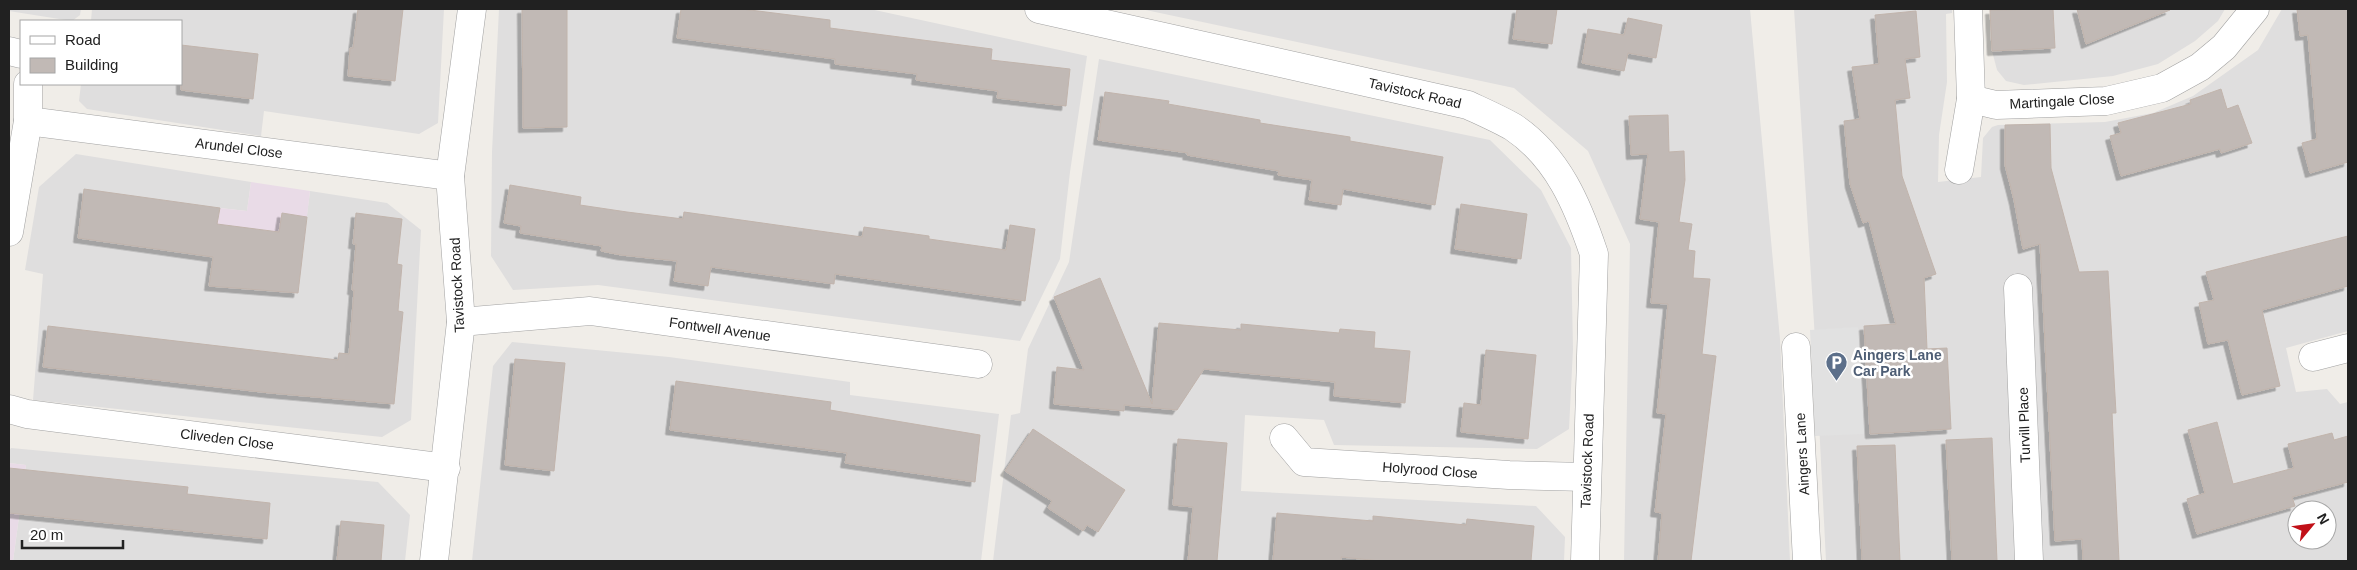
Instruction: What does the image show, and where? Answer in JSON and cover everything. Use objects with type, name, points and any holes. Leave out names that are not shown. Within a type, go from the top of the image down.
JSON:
[{"type":"street","name":"Tavistock Road","points":[[434,561],[461,322],[450,176],[472,9]]},
{"type":"street","name":"Tavistock Road","points":[[1039,9],[1468,104],[1513,128],[1544,155],[1565,183],[1581,214],[1594,254],[1585,561]]},
{"type":"street","points":[[1959,170],[1971,99],[1968,9]]},
{"type":"street","name":"Martingale Close","points":[[1971,99],[1996,105],[2106,101],[2162,88],[2200,67],[2224,47],[2255,9]]},
{"type":"street","points":[[9,232],[28,121],[28,85]]},
{"type":"street","name":"Arundel Close","points":[[28,121],[450,176]]},
{"type":"street","name":"Turvill Place","points":[[2018,288],[2029,561]]},
{"type":"street","name":"Fontwell Avenue","points":[[461,322],[590,311],[978,364]]},
{"type":"street","name":"Aingers Lane","points":[[1796,346],[1807,561]]},
{"type":"street","points":[[2313,357],[2347,355]]},
{"type":"street","name":"Cliveden Close","points":[[9,409],[27,414],[446,468]]},
{"type":"street","name":"Holyrood Close","points":[[1284,438],[1304,462],[1509,475],[1586,477]]},
{"type":"shaded area","points":[[9,9],[81,9],[80,15],[73,20],[9,11]]},
{"type":"shaded area","points":[[92,9],[444,9],[438,123],[419,134],[264,111],[261,136],[87,109],[79,101],[81,85],[182,85],[182,20],[91,20]]},
{"type":"shaded area","points":[[499,9],[870,9],[1087,56],[1070,172],[1060,259],[1020,341],[598,285],[513,290],[491,256],[492,152]]},
{"type":"shaded area","points":[[1141,9],[1750,9],[1780,339],[1790,561],[1624,561],[1630,244],[1588,151],[1514,88]]},
{"type":"shaded area","points":[[1794,9],[1952,9],[1952,13],[1946,14],[1947,82],[1939,135],[1938,182],[1981,177],[1983,138],[1992,127],[1998,125],[2105,122],[2153,113],[2193,96],[2258,50],[2282,9],[2348,9],[2348,331],[2286,348],[2296,392],[2327,389],[2340,404],[2348,402],[2348,561],[1826,561],[1814,323]]},
{"type":"shaded area","points":[[1990,9],[2225,9],[2218,21],[2195,41],[2158,64],[2113,76],[2024,85],[2006,81],[1997,70],[1992,51]]},
{"type":"shaded area","points":[[1099,59],[1490,140],[1541,190],[1571,248],[1573,349],[1569,429],[1537,449],[1334,445],[1324,420],[1245,415],[1241,491],[1536,506],[1565,537],[1564,561],[993,561],[1011,415],[1020,413],[1028,349],[1069,262]]},
{"type":"shaded area","points":[[76,154],[251,182],[247,211],[220,208],[210,286],[297,293],[310,191],[387,203],[421,230],[411,420],[382,437],[33,400],[43,274],[25,270],[39,187]]},
{"type":"shaded area","points":[[251,182],[310,191],[298,293],[209,286],[220,208],[247,211]]},
{"type":"shaded area","name":"Aingers Lane Car Park","points":[[1858,327],[1864,434],[1815,436],[1810,330]]},
{"type":"shaded area","points":[[512,342],[669,357],[850,382],[850,395],[999,414],[981,561],[472,561],[493,366]]},
{"type":"shaded area","points":[[11,448],[378,482],[410,515],[405,561],[13,561],[26,465],[9,463],[9,451]]},
{"type":"shaded area","points":[[9,463],[26,465],[13,561],[9,561]]},
{"type":"building","points":[[358,9],[403,9],[395,81],[348,76],[350,48],[353,48]]},
{"type":"building","points":[[522,9],[567,9],[567,127],[523,128]]},
{"type":"building","points":[[681,9],[742,9],[830,20],[830,28],[992,49],[991,60],[1070,69],[1066,106],[997,98],[998,91],[916,80],[917,74],[835,64],[835,59],[677,38]]},
{"type":"building","points":[[1517,9],[1557,9],[1552,44],[1513,39]]},
{"type":"building","points":[[2053,9],[2055,48],[1992,51],[1990,10]]},
{"type":"building","points":[[2077,9],[2170,9],[2170,10],[2086,44]]},
{"type":"building","points":[[2297,9],[2348,9],[2348,162],[2310,173],[2302,143],[2317,139],[2308,35],[2300,36]]},
{"type":"building","points":[[1916,11],[1920,57],[1905,59],[1910,98],[1895,100],[1902,176],[1936,274],[1924,278],[1927,349],[1947,348],[1951,429],[1870,434],[1864,326],[1896,324],[1869,221],[1863,223],[1850,184],[1844,121],[1860,119],[1852,67],[1879,64],[1875,15]]},
{"type":"building","points":[[1628,18],[1662,25],[1656,58],[1628,53],[1624,71],[1582,63],[1588,29],[1624,35]]},
{"type":"building","points":[[182,45],[258,54],[253,99],[181,90]]},
{"type":"building","points":[[2221,89],[2227,109],[2238,105],[2252,143],[2221,153],[2220,149],[2121,176],[2110,136],[2121,133],[2118,123],[2191,104],[2190,100]]},
{"type":"building","points":[[1105,92],[1169,101],[1168,104],[1260,120],[1260,123],[1350,137],[1350,141],[1443,157],[1435,205],[1343,189],[1341,205],[1309,200],[1312,180],[1278,175],[1279,171],[1187,155],[1188,153],[1098,140]]},
{"type":"building","points":[[1668,115],[1669,152],[1684,151],[1685,180],[1679,222],[1692,224],[1688,250],[1695,251],[1693,278],[1710,279],[1702,354],[1716,356],[1691,561],[1658,561],[1662,513],[1655,512],[1666,414],[1657,413],[1668,304],[1651,303],[1659,222],[1640,219],[1648,154],[1631,155],[1629,116]]},
{"type":"building","points":[[2050,124],[2051,168],[2079,272],[2108,271],[2116,413],[2112,413],[2119,561],[2083,561],[2082,539],[2055,541],[2040,244],[2023,249],[2005,165],[2005,125]]},
{"type":"building","points":[[510,185],[581,197],[580,205],[627,212],[683,219],[684,212],[862,237],[864,227],[929,236],[929,239],[1006,250],[1010,225],[1035,229],[1025,301],[835,274],[834,284],[711,267],[708,286],[674,281],[677,261],[621,255],[601,251],[602,246],[520,233],[521,226],[504,223]]},
{"type":"building","points":[[84,189],[220,208],[217,224],[279,232],[282,213],[307,217],[298,293],[209,286],[213,257],[78,238]]},
{"type":"building","points":[[1461,204],[1527,214],[1521,259],[1455,249]]},
{"type":"building","points":[[356,213],[402,219],[397,264],[402,265],[398,311],[403,312],[394,404],[270,393],[43,367],[48,326],[338,360],[339,353],[349,354],[354,290],[352,290],[356,244],[353,244]]},
{"type":"building","points":[[2348,236],[2348,286],[2262,310],[2280,386],[2242,395],[2228,340],[2208,344],[2199,303],[2214,300],[2206,272]]},
{"type":"building","points":[[1100,278],[1152,404],[1159,323],[1241,330],[1241,324],[1339,333],[1340,329],[1375,332],[1374,348],[1410,351],[1405,403],[1334,396],[1335,382],[1204,369],[1177,410],[1124,405],[1124,411],[1054,404],[1057,367],[1084,370],[1054,297]]},
{"type":"building","points":[[1486,350],[1536,355],[1528,439],[1461,432],[1464,403],[1481,405]]},
{"type":"building","points":[[515,359],[565,363],[554,471],[505,465]]},
{"type":"building","points":[[676,381],[831,402],[830,410],[980,435],[975,482],[845,463],[847,453],[670,430]]},
{"type":"building","points":[[2217,422],[2233,484],[2294,468],[2288,444],[2332,433],[2334,440],[2348,436],[2348,482],[2292,497],[2293,500],[2287,500],[2287,508],[2197,534],[2187,499],[2205,493],[2188,430]]},
{"type":"building","points":[[1033,429],[1125,490],[1098,532],[1087,525],[1083,531],[1048,508],[1052,501],[1005,471]]},
{"type":"building","points":[[1992,438],[1997,561],[1952,561],[1946,440]]},
{"type":"building","points":[[1178,439],[1227,443],[1217,561],[1188,561],[1193,507],[1173,505]]},
{"type":"building","points":[[1895,445],[1900,561],[1862,561],[1857,446]]},
{"type":"building","points":[[9,468],[188,487],[187,494],[270,503],[267,539],[9,513]]},
{"type":"building","points":[[1277,513],[1373,521],[1373,516],[1466,525],[1467,519],[1534,526],[1531,561],[1380,561],[1341,557],[1341,561],[1273,561]]},
{"type":"building","points":[[341,521],[384,525],[381,561],[337,561]]},
{"type":"place","name":"Aingers Lane Car Park","points":[[1837,382]]}]
